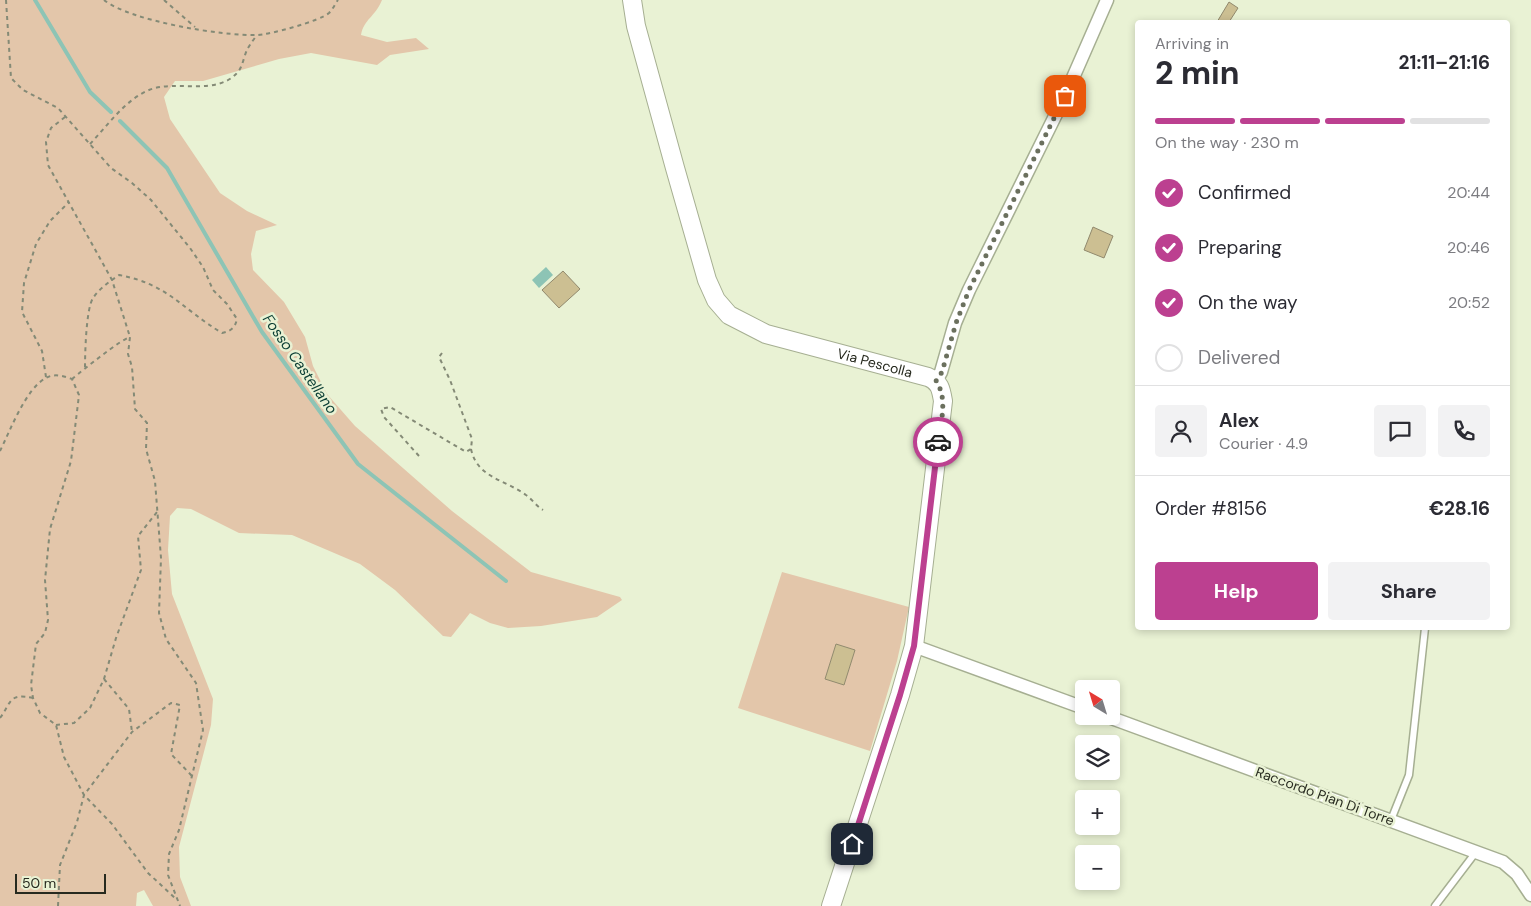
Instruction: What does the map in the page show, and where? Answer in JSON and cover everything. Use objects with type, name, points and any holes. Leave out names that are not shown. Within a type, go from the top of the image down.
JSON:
[{"type":"street","name":"Via Pescolla","points":[[632,0],[636,26],[675,168],[707,280],[716,300],[729,315],[766,334],[936,381]]},
{"type":"street","points":[[832,906],[914,646],[943,401],[941,388],[936,381],[944,364],[956,323],[969,290],[1065,96],[1107,0]]},
{"type":"street","points":[[914,646],[1075,705]]},
{"type":"street","name":"Raccordo Pian Di Torre","points":[[1120,721],[1504,862],[1517,874],[1531,893]]},
{"type":"lane","points":[[1391,820],[1410,775],[1426,630]]},
{"type":"lane","points":[[1435,906],[1476,852]]},
{"type":"path","points":[[6,0],[12,78],[23,90],[58,108],[111,168],[151,200],[203,267],[213,290],[221,297],[237,319],[235,326],[230,331],[222,332],[162,289],[140,279],[119,275],[92,300],[85,346],[85,369]]},
{"type":"path","points":[[104,0],[130,14],[156,22],[257,35],[311,22],[329,13],[338,0]]},
{"type":"path","points":[[164,0],[197,28]]},
{"type":"path","points":[[90,144],[126,106],[148,90],[165,86],[183,88],[221,83],[238,72],[248,48],[257,35]]},
{"type":"path","points":[[66,117],[51,128],[46,142],[48,165],[112,280],[130,337],[128,354],[132,368],[134,403],[138,414],[145,420],[148,429],[146,449],[154,481],[161,558],[160,613],[166,639],[196,683],[200,704],[202,730],[179,830],[170,854],[168,876],[175,898],[180,906]]},
{"type":"path","points":[[46,377],[42,351],[22,312],[24,284],[36,244],[50,221],[69,202]]},
{"type":"path","points":[[72,379],[122,340],[130,337]]},
{"type":"path","points":[[442,353],[439,357],[441,366],[450,380],[472,439],[471,449],[473,457],[480,467],[495,480],[526,494],[543,510]]},
{"type":"path","points":[[0,451],[32,389],[46,377],[61,375],[72,379],[79,395],[71,461],[50,530],[45,580],[48,620],[45,633],[36,644],[31,685],[32,698],[40,713],[56,725],[64,757],[84,795],[112,824],[148,873],[175,898]]},
{"type":"path","points":[[419,456],[384,418],[381,409],[390,407],[466,452],[471,449]]},
{"type":"path","points":[[56,725],[74,723],[90,708],[104,679],[116,638],[141,570],[138,536],[157,512]]},
{"type":"path","points":[[104,679],[129,709],[132,732]]},
{"type":"path","points":[[0,718],[7,704],[13,698],[22,696],[32,698]]},
{"type":"path","points":[[58,906],[60,865],[78,822],[84,795],[132,732],[171,703],[180,705],[171,754],[180,766],[192,776]]},
{"type":"shaded area","points":[[0,0],[382,0],[362,30],[361,35],[387,42],[416,38],[429,49],[390,55],[377,65],[311,53],[279,59],[203,81],[175,81],[164,97],[170,119],[220,193],[247,211],[277,225],[256,231],[251,254],[253,270],[284,302],[305,337],[313,366],[327,394],[355,426],[452,511],[531,572],[620,597],[622,600],[597,617],[541,626],[508,628],[490,623],[470,613],[451,637],[443,636],[395,590],[360,564],[292,535],[239,533],[191,509],[177,508],[170,516],[168,550],[172,594],[213,699],[211,725],[179,847],[180,877],[191,906],[153,906],[144,890],[137,893],[136,906],[0,906]]},
{"type":"shaded area","points":[[782,572],[909,607],[897,661],[870,751],[738,708]],"holes":[[[836,644],[855,650],[844,685],[825,679]]]},
{"type":"water","points":[[546,267],[553,275],[539,288],[532,280]]},
{"type":"building","points":[[1229,2],[1238,8],[1230,20],[1218,20]]},
{"type":"building","points":[[1093,227],[1113,236],[1104,258],[1084,250]]},
{"type":"building","points":[[563,271],[580,289],[559,308],[542,290]]},
{"type":"building","points":[[836,644],[855,650],[844,685],[825,679]]},
{"type":"waterway","name":"Fosso Castellano","points":[[35,0],[90,92],[111,112]]},
{"type":"waterway","name":"Fosso Castellano","points":[[120,121],[167,168],[262,332],[358,464],[506,581]]},
{"type":"way so far","points":[[938,442],[943,401],[941,388],[936,381],[942,372],[956,323],[969,290],[1065,96]]},
{"type":"route","points":[[852,844],[914,646],[938,442]]}]
